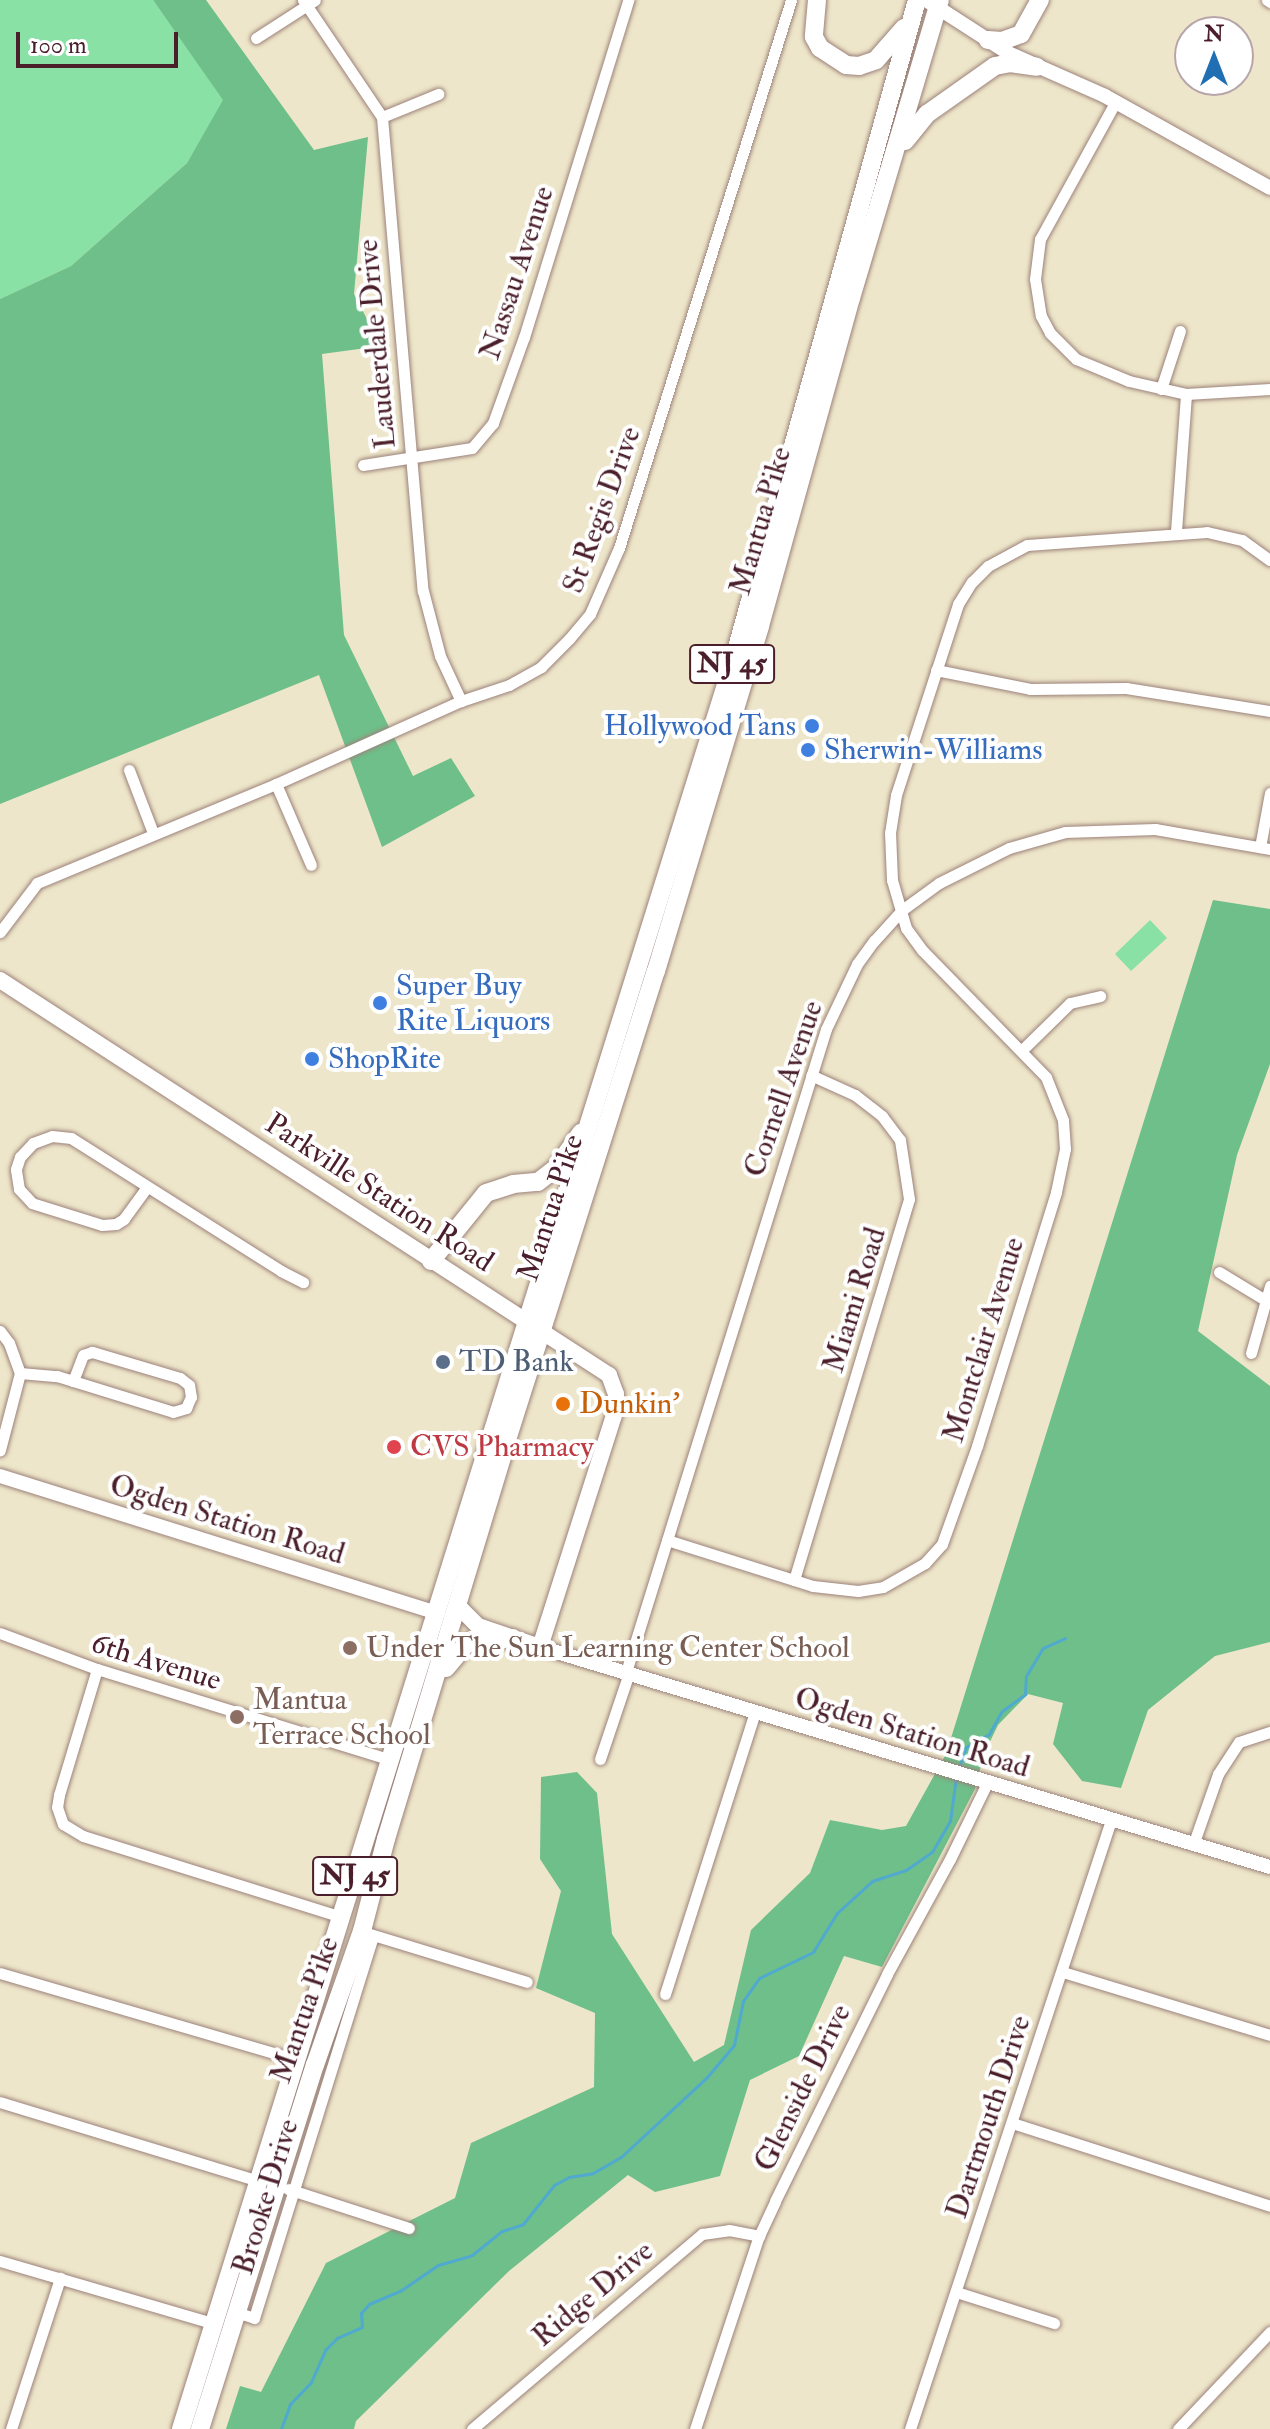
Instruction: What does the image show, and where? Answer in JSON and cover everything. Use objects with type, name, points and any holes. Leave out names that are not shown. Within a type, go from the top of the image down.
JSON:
[{"type":"main road","points":[[817,0],[813,25],[820,48],[852,66],[876,60],[910,19]]},
{"type":"main road","name":"Mantua Pike","points":[[200,2429],[276,2186],[368,1933],[386,1839],[459,1607],[593,1113],[731,669],[917,0]]},
{"type":"main road","points":[[878,209],[886,202],[906,137],[919,121],[995,66],[1002,41],[1021,34],[1040,0]]},
{"type":"main road","name":"Mantua Pike","points":[[181,2429],[215,2324],[276,2186],[297,2060],[438,1613],[535,1327],[758,633],[935,2]]},
{"type":"main road","points":[[998,51],[1037,67]]},
{"type":"main road","name":"Parkville Station Road","points":[[0,980],[609,1375],[616,1409],[540,1647]]},
{"type":"main road","points":[[431,1261],[457,1224],[486,1193],[513,1184],[538,1182],[557,1167],[593,1113]]},
{"type":"main road","points":[[459,1607],[478,1626],[540,1647]]},
{"type":"main road","points":[[386,1839],[395,1829],[447,1667],[467,1643],[513,1638]]},
{"type":"street","name":"Nassau Avenue","points":[[363,465],[472,448],[493,423],[524,337],[628,0]]},
{"type":"street","name":"St Regis Drive","points":[[0,932],[37,883],[276,784],[461,701],[526,677],[554,655],[590,614],[619,548],[791,0]]},
{"type":"street","name":"Lauderdale Drive","points":[[308,2],[382,117],[423,591],[440,656],[461,701]]},
{"type":"street","points":[[256,38],[308,2]]},
{"type":"street","points":[[935,2],[998,51]]},
{"type":"street","points":[[1037,67],[1116,101],[1270,188]]},
{"type":"street","points":[[382,117],[438,94]]},
{"type":"street","points":[[1116,101],[1040,239],[1036,257],[1036,301],[1050,333],[1076,359],[1100,371],[1161,389],[1186,394],[1270,389]]},
{"type":"street","points":[[1161,389],[1180,331]]},
{"type":"street","points":[[1176,531],[1186,394]]},
{"type":"street","name":"Montclair Avenue","points":[[667,1540],[833,1590],[883,1587],[925,1563],[942,1544],[950,1527],[1063,1167],[1063,1120],[1046,1077],[922,950],[906,928],[892,880],[890,833],[896,795],[958,604],[972,582],[1007,554],[1027,545],[1176,531],[1225,534],[1242,540],[1270,560]]},
{"type":"street","points":[[936,670],[1030,689],[1126,688],[1270,711]]},
{"type":"street","points":[[129,770],[153,833]]},
{"type":"street","points":[[276,784],[311,865]]},
{"type":"street","points":[[1265,848],[1270,793]]},
{"type":"street","name":"Cornell Avenue","points":[[600,1759],[811,1075],[826,1029],[857,964],[902,910],[939,883],[1009,848],[1065,832],[1155,829],[1265,848]]},
{"type":"street","points":[[1022,1050],[1070,1003],[1100,996]]},
{"type":"street","name":"Miami Road","points":[[794,1580],[909,1199],[900,1140],[882,1116],[855,1095],[811,1075]]},
{"type":"street","points":[[147,1187],[124,1219],[102,1225],[32,1203],[19,1189],[16,1169],[23,1152],[33,1143],[52,1136],[65,1136],[303,1282]]},
{"type":"street","points":[[1219,1272],[1268,1302]]},
{"type":"street","points":[[1251,1353],[1268,1302],[1270,1286]]},
{"type":"street","points":[[0,1331],[9,1343],[20,1373],[0,1450]]},
{"type":"street","points":[[20,1373],[45,1373],[173,1412],[186,1408],[191,1397],[189,1385],[180,1378],[92,1352],[83,1355],[73,1381]]},
{"type":"street","name":"Ogden Station Road","points":[[0,1476],[438,1613]]},
{"type":"street","name":"6th Avenue","points":[[0,1633],[97,1669],[391,1760]]},
{"type":"street","name":"Ogden Station Road","points":[[540,1647],[1270,1867]]},
{"type":"street","points":[[97,1669],[59,1795],[59,1817],[67,1828],[83,1836],[342,1917]]},
{"type":"street","points":[[665,1994],[755,1712]]},
{"type":"street","points":[[1193,1845],[1218,1774],[1239,1742],[1270,1732]]},
{"type":"street","name":"Glenside Drive","points":[[695,2429],[759,2236],[880,1988],[987,1783]]},
{"type":"street","name":"Dartmouth Drive","points":[[910,2429],[1111,1820]]},
{"type":"street","points":[[368,1933],[527,1982]]},
{"type":"street","points":[[1063,1972],[1270,2035]]},
{"type":"street","points":[[0,1973],[297,2060]]},
{"type":"street","points":[[0,2102],[409,2228]]},
{"type":"street","points":[[1012,2123],[1270,2206]]},
{"type":"street","name":"Ridge Drive","points":[[472,2429],[702,2234],[729,2230],[759,2236]]},
{"type":"street","points":[[0,2261],[215,2324]]},
{"type":"street","points":[[11,2429],[60,2278]]},
{"type":"street","points":[[956,2292],[1054,2323]]},
{"type":"street","points":[[1178,2429],[1270,2332]]},
{"type":"green space","points":[[0,0],[153,0],[224,100],[187,163],[71,266],[0,299]]},
{"type":"green space","points":[[153,0],[206,0],[314,150],[368,137],[354,294],[381,346],[322,354],[344,635],[413,776],[451,758],[475,796],[382,847],[319,675],[0,804],[0,299],[71,266],[187,163],[223,100]]},
{"type":"green space","points":[[1213,900],[1270,909],[1270,1064],[1237,1155],[1198,1331],[1270,1386],[1270,1642],[1215,1656],[1148,1710],[1121,1788],[1082,1781],[1053,1744],[1063,1703],[1028,1694],[998,1725],[984,1754],[975,1789],[882,1967],[844,1956],[799,2056],[750,2080],[720,2176],[655,2192],[628,2175],[509,2271],[356,2421],[354,2429],[226,2429],[240,2386],[261,2392],[326,2263],[455,2198],[471,2143],[594,2087],[595,2013],[536,1988],[561,1891],[540,1859],[541,1777],[577,1772],[597,1793],[612,1934],[694,2062],[724,2045],[751,1930],[810,1873],[830,1820],[882,1830],[906,1826],[946,1754]]},
{"type":"green space","points":[[1150,920],[1167,938],[1131,971],[1115,954]]},
{"type":"waterway","points":[[958,1770],[966,1747],[989,1734],[1002,1711],[1025,1694],[1026,1676],[1043,1648],[1065,1638]]},
{"type":"waterway","points":[[281,2429],[290,2404],[311,2382],[326,2349],[337,2338],[362,2327],[361,2313],[369,2304],[400,2291],[438,2265],[472,2255],[502,2231],[523,2224],[554,2185],[569,2177],[593,2173],[621,2157],[707,2077],[734,2045],[743,2001],[759,1978],[813,1952],[837,1913],[872,1881],[906,1870],[932,1852],[950,1821],[956,1777]]},
{"type":"place","name":"Hollywood Tans","points":[[812,726]]},
{"type":"place","name":"Sherwin-Williams","points":[[808,750]]},
{"type":"place","name":"Super Buy Rite Liquors","points":[[380,1003]]},
{"type":"place","name":"ShopRite","points":[[312,1059]]},
{"type":"place","name":"TD Bank","points":[[443,1362]]},
{"type":"place","name":"Dunkin'","points":[[563,1404]]},
{"type":"place","name":"CVS Pharmacy","points":[[394,1447]]},
{"type":"place","name":"Under The Sun Learning Center School","points":[[350,1648]]},
{"type":"place","name":"Mantua Terrace School","points":[[237,1717]]}]
